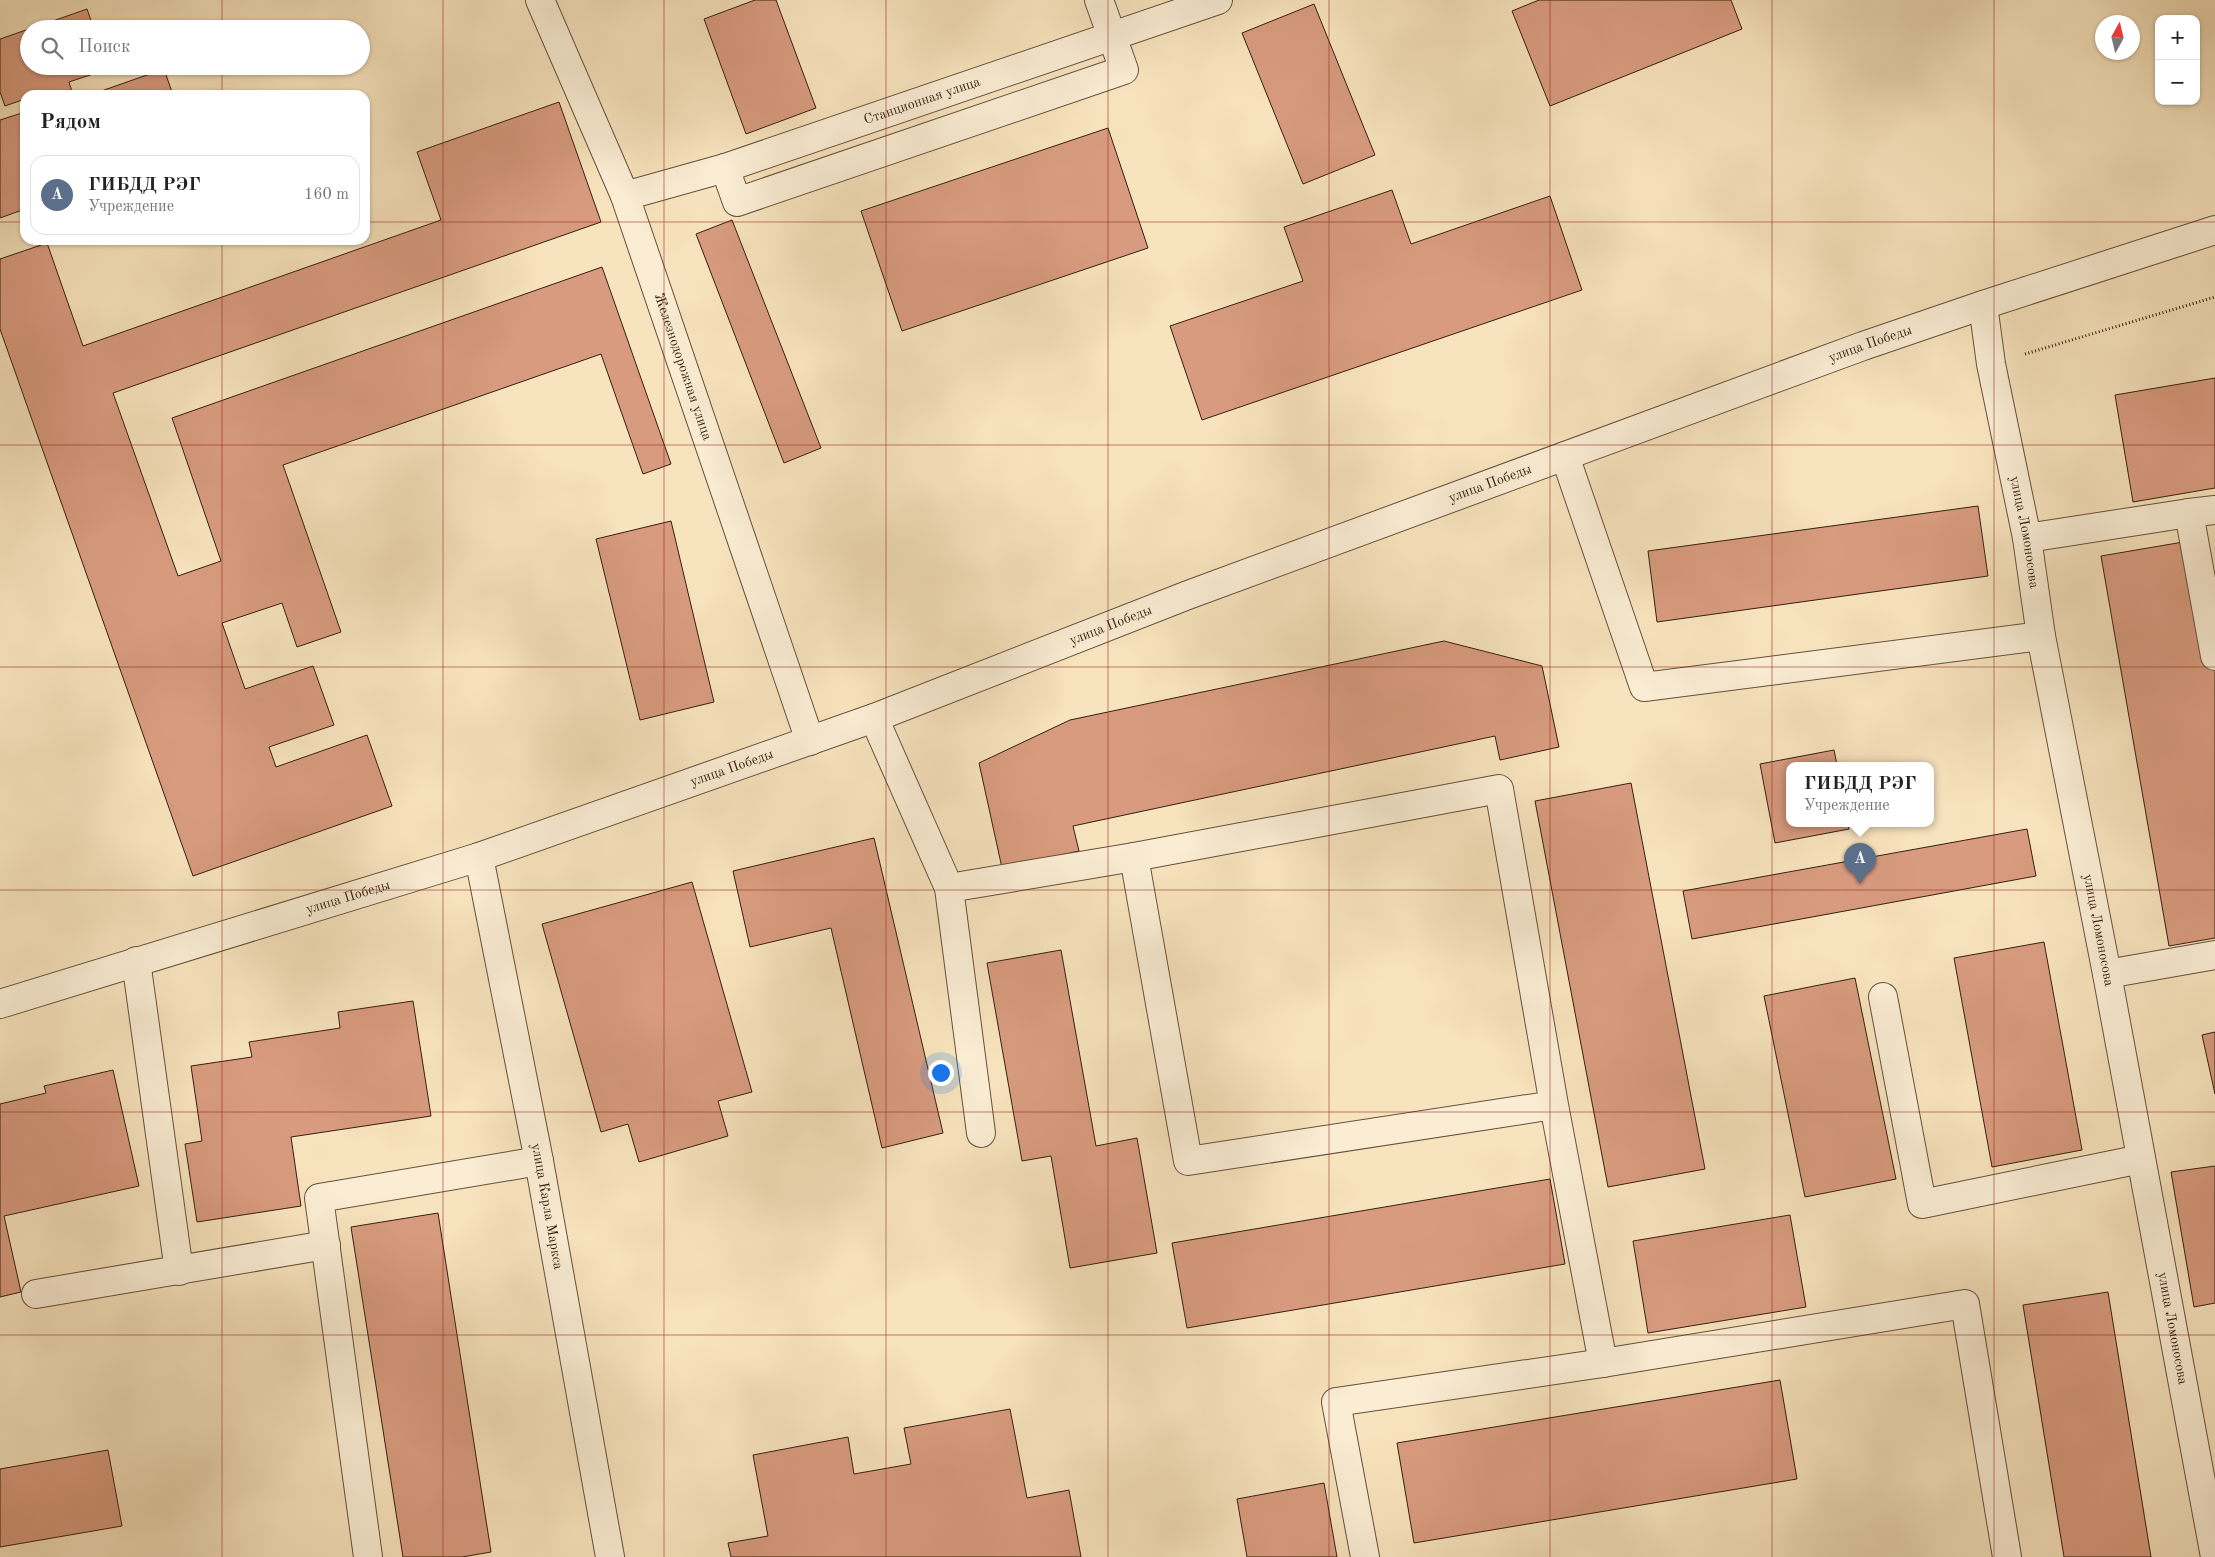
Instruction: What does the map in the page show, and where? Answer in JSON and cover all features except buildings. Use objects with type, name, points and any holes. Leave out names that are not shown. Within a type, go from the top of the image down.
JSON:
[{"type":"street","name":"Железнодорожная улица","points":[[540,0],[625,196],[810,741]]},
{"type":"street","points":[[725,168],[737,202],[1124,70],[1099,0]]},
{"type":"street","name":"Станционная улица","points":[[625,196],[725,168],[1218,0]]},
{"type":"street","name":"улица Победы","points":[[0,1004],[479,857],[874,718],[1188,595],[1863,346],[1982,305],[2215,230]]},
{"type":"street","name":"улица Ломоносова","points":[[1982,305],[1990,364],[2027,538],[2041,636],[2108,974],[2215,1557]]},
{"type":"street","points":[[1565,456],[1644,687],[2041,636]]},
{"type":"street","points":[[2027,538],[2202,511],[2215,656]]},
{"type":"street","points":[[874,718],[949,888],[981,1133]]},
{"type":"street","points":[[949,888],[1134,857],[1499,789],[1554,1105],[1604,1363]]},
{"type":"street","name":"улица Карла Маркса","points":[[479,857],[539,1161],[610,1557]]},
{"type":"street","points":[[1134,857],[1188,1160],[1554,1105]]},
{"type":"street","points":[[2108,974],[2215,955]]},
{"type":"street","points":[[136,961],[179,1271]]},
{"type":"street","points":[[1883,997],[1922,1204],[2141,1160]]},
{"type":"street","points":[[368,1557],[319,1198],[539,1161]]},
{"type":"street","points":[[36,1294],[326,1245]]},
{"type":"street","points":[[1365,1557],[1336,1402],[1604,1363],[1964,1304],[2006,1557]]},
{"type":"path","points":[[1990,364],[2215,297]]},
{"type":"place","name":"ГИБДД РЭГ","points":[[1860,884]]}]
